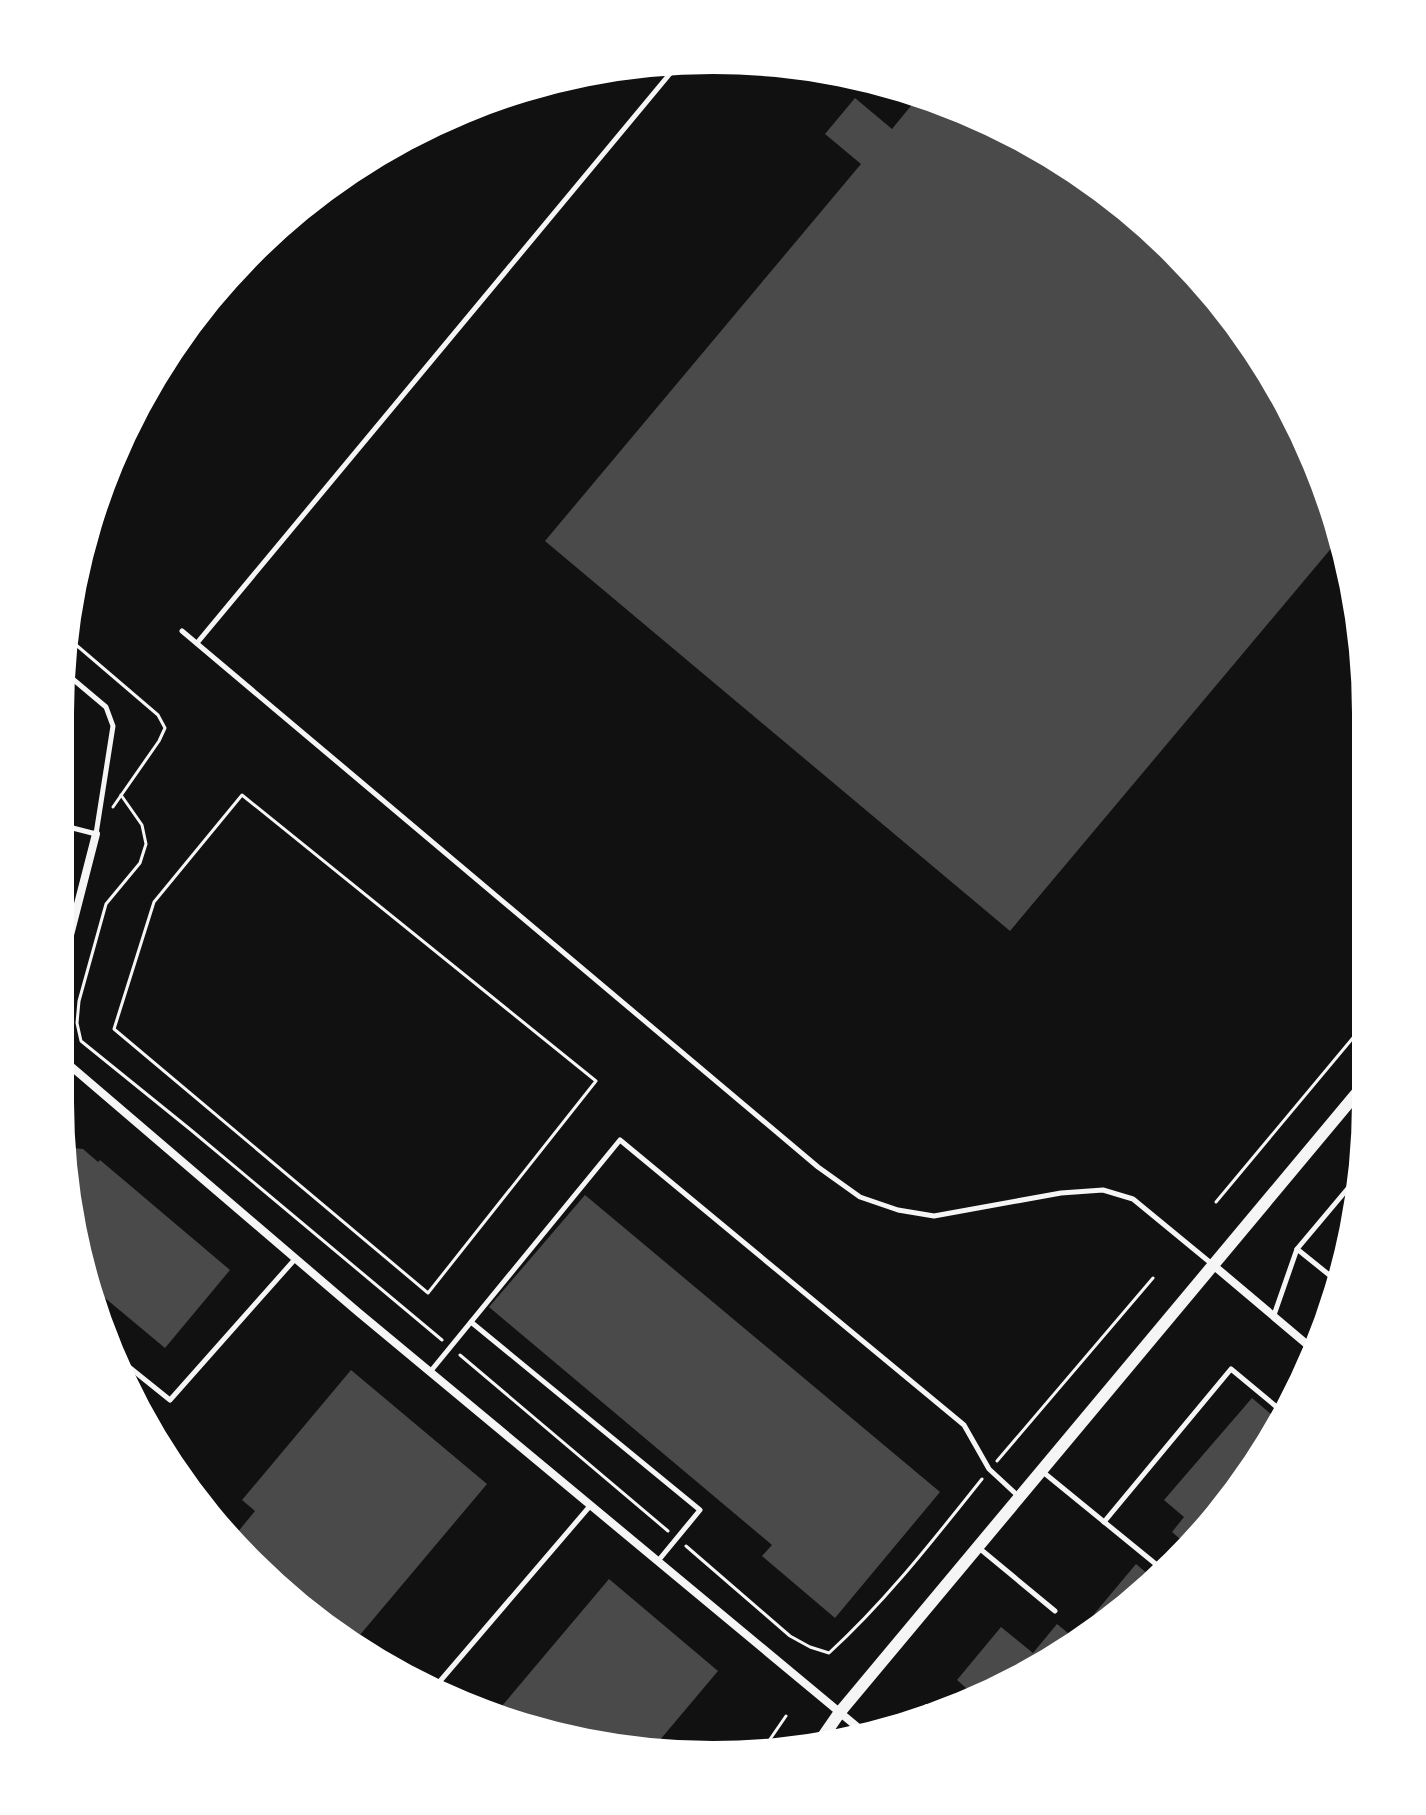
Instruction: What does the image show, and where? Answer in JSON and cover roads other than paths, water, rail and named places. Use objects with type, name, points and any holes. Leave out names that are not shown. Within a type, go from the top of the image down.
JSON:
[{"type":"street","points":[[74,920],[96,834]]},
{"type":"street","points":[[74,1069],[430,1372],[855,1725]]},
{"type":"street","points":[[827,1731],[1352,1099]]},
{"type":"street","points":[[1213,1265],[1305,1343]]},
{"type":"lane","points":[[197,643],[669,75]]},
{"type":"lane","points":[[182,631],[818,1167],[860,1197],[898,1210],[934,1216],[1061,1193],[1103,1190],[1133,1199],[1213,1265]]},
{"type":"lane","points":[[74,828],[96,834],[113,726],[106,707],[75,681]]},
{"type":"lane","points":[[430,1372],[620,1140],[964,1425],[989,1469],[1020,1498]]},
{"type":"lane","points":[[1273,1316],[1297,1249],[1346,1191]]},
{"type":"lane","points":[[1297,1249],[1328,1274]]},
{"type":"lane","points":[[134,1371],[170,1400],[296,1258]]},
{"type":"lane","points":[[471,1322],[700,1510],[658,1561]]},
{"type":"lane","points":[[1104,1522],[1231,1369],[1275,1405]]},
{"type":"lane","points":[[1043,1471],[1155,1563]]},
{"type":"lane","points":[[441,1680],[590,1505]]},
{"type":"lane","points":[[979,1548],[1055,1611]]}]
